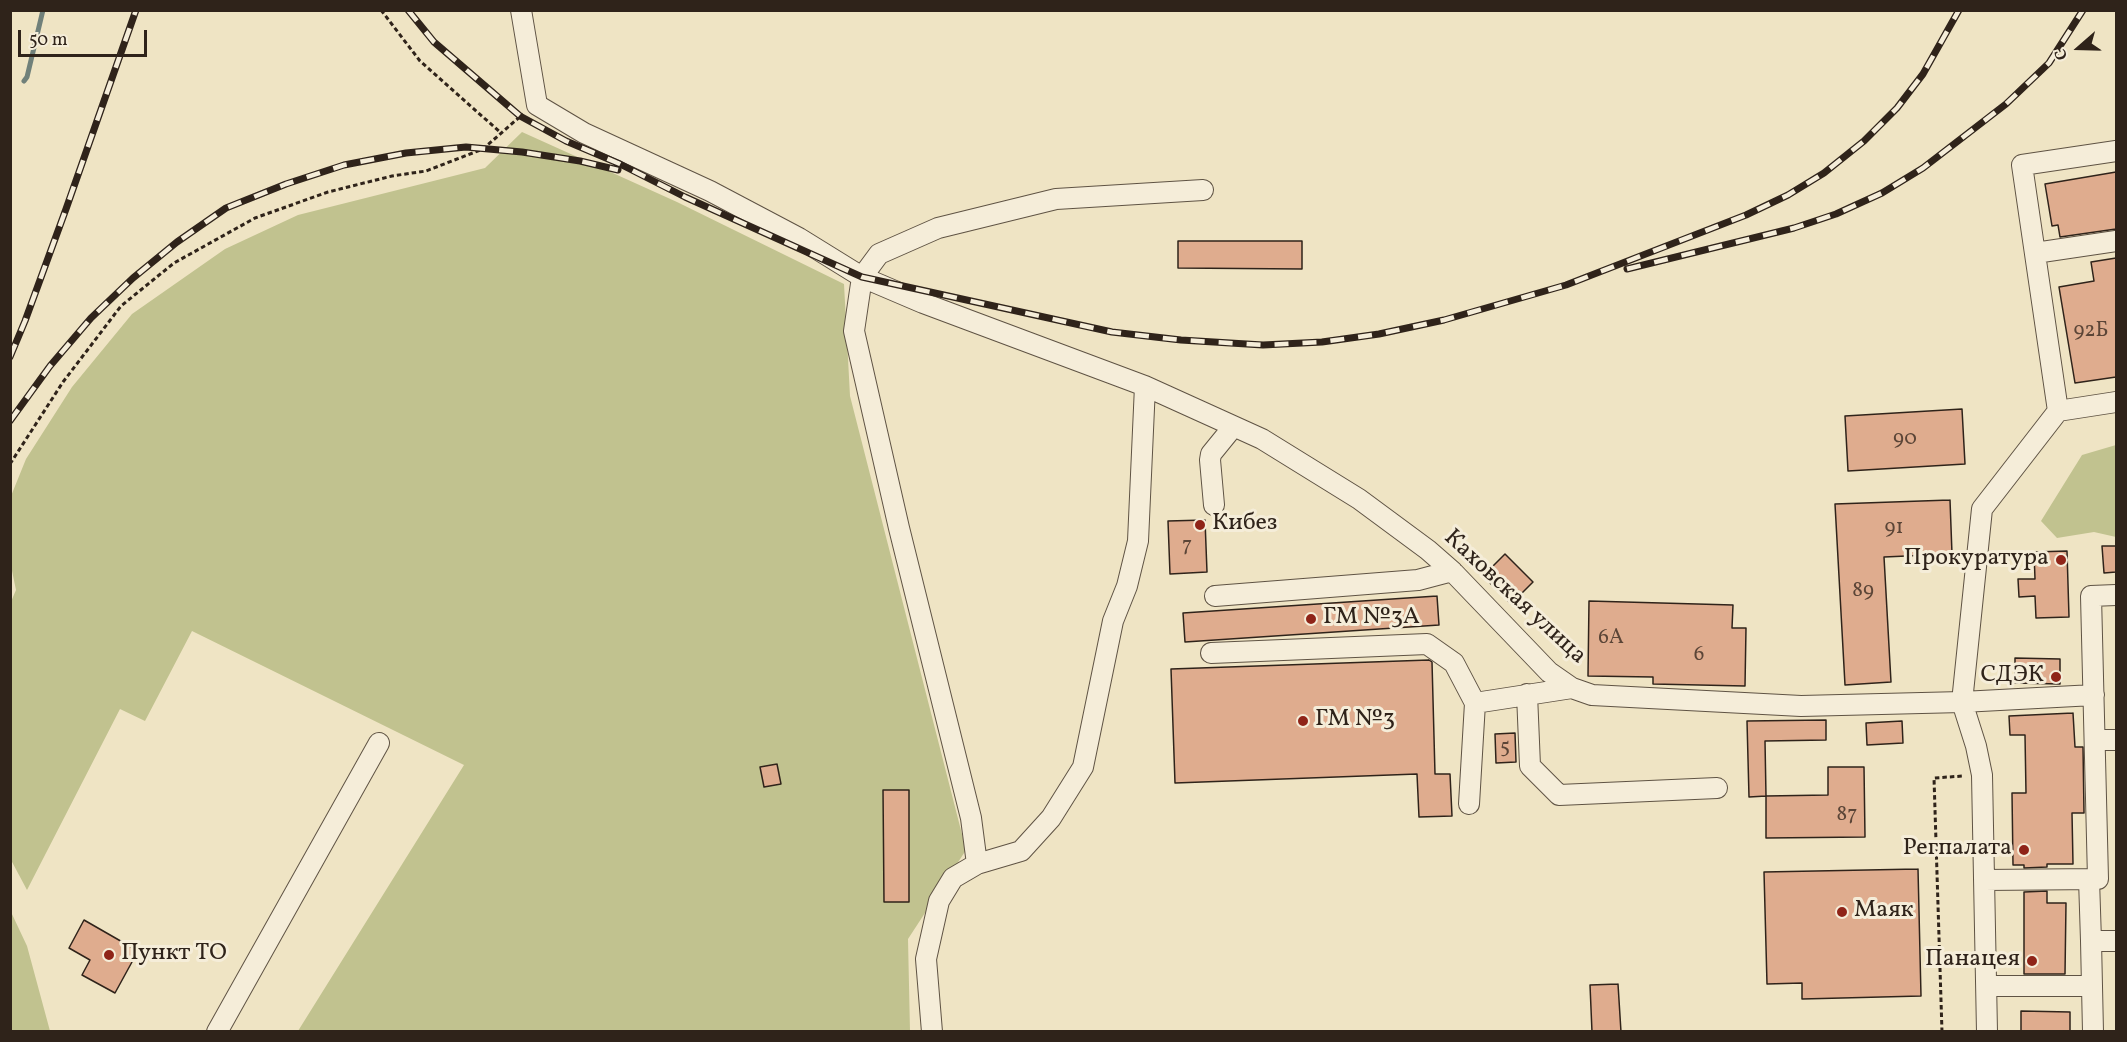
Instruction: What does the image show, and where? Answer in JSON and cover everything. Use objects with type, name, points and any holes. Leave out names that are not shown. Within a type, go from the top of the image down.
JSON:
[{"type":"street","points":[[521,10],[537,105]]},
{"type":"street","name":"Каховская улица","points":[[537,105],[584,133],[710,191],[799,238],[862,277],[923,303],[1145,386],[1262,440],[1359,499],[1428,550],[1452,571],[1550,672],[1572,688],[1592,695],[1801,706],[2094,696]]},
{"type":"street","points":[[2058,411],[2022,165],[2116,151]]},
{"type":"street","points":[[977,864],[971,818],[899,528],[854,331],[862,277],[879,254],[938,228],[1056,199],[1203,190]]},
{"type":"street","points":[[2035,253],[2116,241]]},
{"type":"street","points":[[932,1032],[926,959],[939,902],[953,878],[977,864],[1021,850],[1052,818],[1083,767],[1113,621],[1127,586],[1138,541],[1145,386]]},
{"type":"street","points":[[1987,1032],[1982,774],[1962,702],[1982,509],[2058,411],[2116,402]]},
{"type":"street","points":[[1214,505],[1211,454],[1233,426]]},
{"type":"street","points":[[1215,596],[1418,580],[1452,571]]},
{"type":"street","points":[[1984,880],[2098,879],[2091,596],[2116,595]]},
{"type":"street","points":[[1211,653],[1427,644],[1454,663],[1475,703],[1469,804]]},
{"type":"street","points":[[1475,703],[1572,688]]},
{"type":"street","points":[[1527,694],[1530,766],[1559,795],[1717,788]]},
{"type":"street","points":[[2096,740],[2116,740]]},
{"type":"street","points":[[217,1032],[379,743]]},
{"type":"street","points":[[2090,879],[2093,1032]]},
{"type":"street","points":[[2091,941],[2116,941]]},
{"type":"street","points":[[1987,986],[2092,986]]},
{"type":"path","points":[[381,10],[420,61],[501,133]]},
{"type":"path","points":[[10,464],[63,381],[121,306],[174,264],[255,218],[328,192],[392,176],[426,171],[483,149],[520,116],[537,105]]},
{"type":"path","points":[[1942,1032],[1934,778],[1982,774]]},
{"type":"green space","points":[[522,132],[677,202],[844,284],[850,396],[966,850],[908,939],[910,1031],[298,1031],[464,765],[192,631],[145,721],[120,709],[27,890],[11,860],[10,604],[16,590],[11,566],[11,496],[26,459],[72,387],[132,314],[225,249],[298,215],[485,168]]},
{"type":"green space","points":[[2116,445],[2116,537],[2094,532],[2057,538],[2041,521],[2082,455]]},
{"type":"green space","points":[[11,912],[27,946],[50,1031],[11,1031]]},
{"type":"building","points":[[2116,172],[2116,229],[2060,237],[2058,225],[2052,226],[2045,184]]},
{"type":"building","points":[[1178,241],[1302,241],[1302,269],[1178,268]]},
{"type":"building","points":[[2116,258],[2116,377],[2075,383],[2059,287],[2094,281],[2091,262]]},
{"type":"building","points":[[1962,409],[1965,464],[1848,471],[1845,416]]},
{"type":"building","points":[[1950,500],[1952,554],[1884,557],[1891,682],[1845,685],[1835,504]]},
{"type":"building","points":[[1205,520],[1207,572],[1170,574],[1168,521]]},
{"type":"building","points":[[2102,546],[2116,546],[2116,572],[2104,573]]},
{"type":"building","points":[[2067,551],[2069,617],[2036,618],[2035,596],[2019,597],[2018,579],[2035,579],[2034,552]]},
{"type":"building","points":[[1505,554],[1533,582],[1511,604],[1483,576]]},
{"type":"building","name":"ГМ №3А","points":[[1437,596],[1439,625],[1185,642],[1183,613]]},
{"type":"building","points":[[1589,601],[1733,605],[1732,628],[1746,628],[1745,686],[1653,684],[1653,677],[1588,676]]},
{"type":"building","points":[[2015,658],[2060,659],[2060,684],[2015,683]]},
{"type":"building","name":"ГМ №3","points":[[1429,660],[1432,662],[1435,774],[1450,774],[1452,816],[1419,817],[1417,774],[1175,783],[1171,669]]},
{"type":"building","points":[[2073,713],[2075,747],[2083,747],[2084,813],[2072,813],[2073,864],[2047,864],[2047,867],[2024,868],[2024,865],[2013,865],[2012,793],[2026,793],[2025,735],[2010,735],[2009,716]]},
{"type":"building","points":[[1826,720],[1826,740],[1765,741],[1766,796],[1749,797],[1747,721]]},
{"type":"building","points":[[1902,721],[1903,743],[1867,745],[1866,723]]},
{"type":"building","points":[[1515,733],[1516,762],[1496,763],[1495,734]]},
{"type":"building","points":[[777,764],[781,784],[764,787],[760,767]]},
{"type":"building","points":[[1828,767],[1864,767],[1865,837],[1766,838],[1766,796],[1828,795]]},
{"type":"building","points":[[883,790],[909,790],[909,902],[884,902]]},
{"type":"building","name":"Маяк","points":[[1918,869],[1921,996],[1802,999],[1802,983],[1767,984],[1764,872]]},
{"type":"building","points":[[2047,891],[2047,903],[2066,903],[2065,974],[2024,974],[2024,892]]},
{"type":"building","name":"Пункт ТО","points":[[84,920],[138,951],[115,993],[82,975],[90,960],[69,948]]},
{"type":"building","points":[[1618,984],[1621,1032],[1592,1032],[1590,985]]},
{"type":"building","points":[[2021,1011],[2070,1012],[2070,1032],[2021,1032]]},
{"type":"waterway","points":[[24,81],[27,77],[43,10]]},
{"type":"railway","points":[[10,357],[66,209],[136,10]]},
{"type":"railway","points":[[408,10],[434,42],[520,116],[566,141],[862,277],[1112,332],[1181,340],[1263,345],[1322,342],[1379,334],[1444,320],[1566,285],[1746,215],[1788,195],[1824,173],[1864,141],[1897,108],[1923,74],[1959,10]]},
{"type":"railway","points":[[1627,269],[1794,228],[1836,214],[1882,193],[1923,168],[2006,104],[2049,63],[2083,10]]},
{"type":"railway","points":[[10,421],[50,366],[91,318],[133,278],[177,242],[226,208],[286,184],[344,165],[406,153],[466,147],[522,152],[580,161],[618,170]]},
{"type":"place","name":"Кибез","points":[[1200,525]]},
{"type":"place","name":"Прокуратура","points":[[2061,560]]},
{"type":"place","name":"ГМ №3А","points":[[1311,619]]},
{"type":"place","name":"СДЭК","points":[[2056,677]]},
{"type":"place","name":"ГМ №3","points":[[1303,721]]},
{"type":"place","name":"Регпалата","points":[[2024,850]]},
{"type":"place","name":"Маяк","points":[[1842,912]]},
{"type":"place","name":"Пункт ТО","points":[[109,955]]},
{"type":"place","name":"Панацея","points":[[2032,961]]}]
